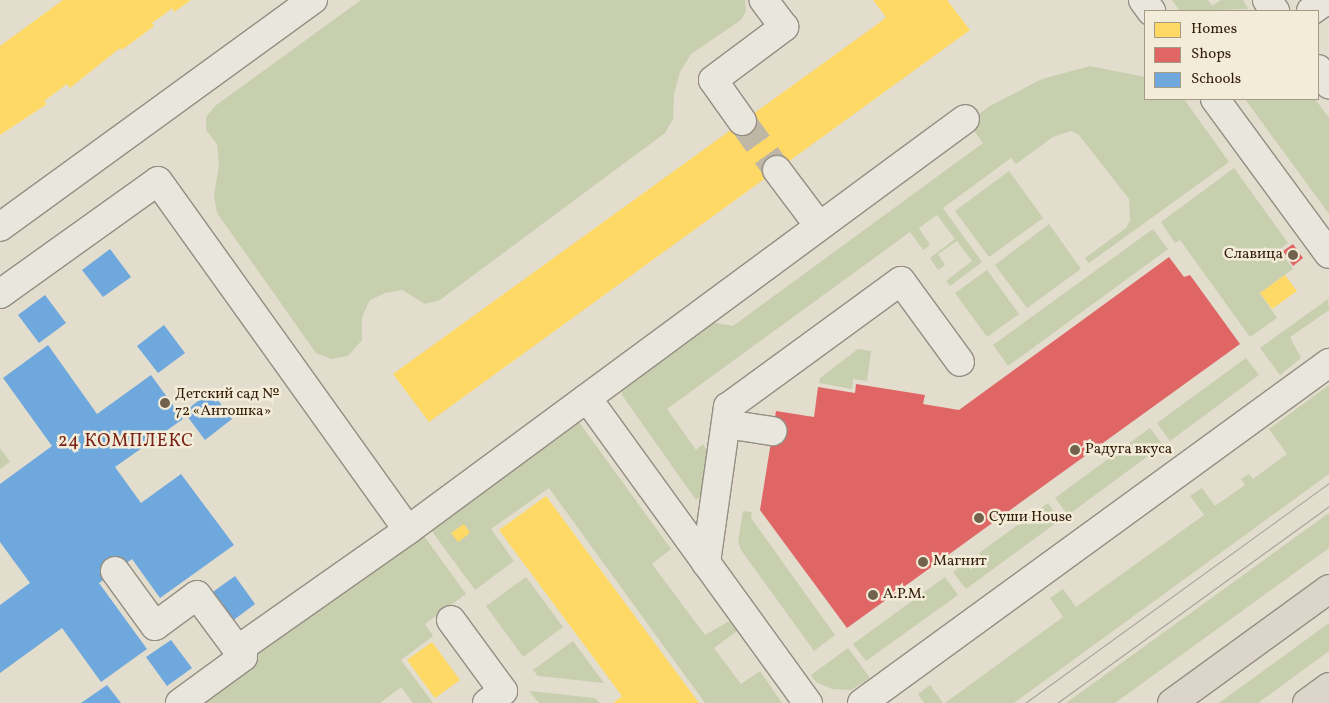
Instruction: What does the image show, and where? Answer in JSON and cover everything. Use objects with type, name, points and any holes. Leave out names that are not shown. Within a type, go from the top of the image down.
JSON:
[{"type":"main road","points":[[1172,703],[1329,589]]},
{"type":"main road","points":[[1306,703],[1329,687]]},
{"type":"street","points":[[0,227],[313,0]]},
{"type":"street","points":[[742,121],[713,80],[784,27],[764,0]]},
{"type":"street","points":[[1142,0],[1150,10]]},
{"type":"street","points":[[1313,10],[1328,1]]},
{"type":"street","points":[[1319,70],[1329,84]]},
{"type":"street","points":[[1216,100],[1329,254]]},
{"type":"street","points":[[237,650],[408,530],[965,119]]},
{"type":"street","points":[[777,170],[819,226]]},
{"type":"street","points":[[0,294],[158,181],[408,530]]},
{"type":"street","points":[[706,564],[728,407],[901,281],[960,362]]},
{"type":"street","points":[[862,703],[1329,363]]},
{"type":"street","points":[[587,398],[808,703]]},
{"type":"street","points":[[726,424],[772,431]]},
{"type":"street","points":[[115,571],[155,626],[197,595],[243,657],[180,703]]},
{"type":"street","points":[[450,620],[503,691],[487,703]]},
{"type":"green space","points":[[361,0],[745,0],[746,11],[741,20],[691,54],[680,72],[674,94],[673,119],[665,133],[440,300],[425,304],[402,290],[385,293],[370,300],[362,317],[362,340],[348,356],[331,359],[316,353],[217,213],[214,196],[219,164],[217,144],[206,130],[206,117],[215,106]]},
{"type":"green space","points":[[1172,0],[1208,0],[1212,6],[1221,0],[1243,0],[1248,9],[1214,10],[1179,10]]},
{"type":"green space","points":[[1090,66],[1144,77],[1144,100],[1185,100],[1229,162],[1089,263],[1085,258],[1126,228],[1130,220],[1129,199],[1079,135],[1071,131],[1053,137],[1016,164],[1011,158],[943,208],[982,262],[950,286],[946,281],[972,261],[957,241],[938,254],[945,265],[938,270],[930,258],[955,239],[937,215],[919,228],[930,245],[923,250],[910,232],[667,409],[696,450],[703,444],[709,453],[701,496],[696,500],[622,395],[622,388],[704,321],[733,326],[983,143],[968,122],[990,106],[1042,79]]},
{"type":"green space","points":[[1246,100],[1316,100],[1329,118],[1329,214]]},
{"type":"green space","points":[[1234,168],[1288,243],[1279,250],[1293,269],[1260,293],[1277,318],[1250,337],[1180,240],[1175,243],[1161,222]]},
{"type":"green space","points":[[1009,171],[1043,218],[989,257],[955,211]]},
{"type":"green space","points":[[1049,224],[1081,269],[1027,308],[995,265]]},
{"type":"green space","points":[[1153,229],[1168,249],[1008,366],[993,345]]},
{"type":"green space","points":[[987,270],[1019,314],[987,337],[955,293]]},
{"type":"green space","points":[[1328,299],[1329,310],[1290,337],[1301,358],[1280,375],[1260,348]]},
{"type":"green space","points":[[858,349],[871,351],[867,381],[853,379],[852,389],[819,383],[820,378]]},
{"type":"green space","points":[[1246,358],[1259,375],[1170,441],[1157,423]]},
{"type":"green space","points":[[1329,385],[1329,474],[1014,703],[945,703],[1063,617],[1050,598],[1063,589],[1076,607],[1204,515],[1190,496],[1202,488],[1215,506],[1245,485],[1241,479],[1249,474],[1253,479],[1287,454],[1269,429]]},
{"type":"green space","points":[[576,418],[671,549],[652,564],[705,635],[731,620],[737,631],[714,648],[741,684],[760,671],[782,703],[705,703],[549,488],[491,529],[514,561],[475,590],[428,526]]},
{"type":"green space","points":[[1150,428],[1163,445],[1068,515],[1055,498]]},
{"type":"green space","points":[[0,448],[10,462],[0,469]]},
{"type":"green space","points":[[1048,503],[1060,520],[966,589],[953,572]]},
{"type":"green space","points":[[743,511],[752,512],[751,518],[835,635],[814,651],[741,550],[738,542]]},
{"type":"green space","points":[[1329,513],[1329,548],[1115,703],[1066,703]]},
{"type":"green space","points":[[419,529],[466,594],[425,624],[433,636],[401,660],[433,703],[413,703],[401,687],[380,703],[194,703],[269,636]]},
{"type":"green space","points":[[526,577],[563,627],[523,657],[486,606]]},
{"type":"green space","points":[[945,577],[958,595],[866,661],[853,644]]},
{"type":"green space","points":[[1329,623],[1329,651],[1258,703],[1219,703]]},
{"type":"green space","points":[[573,641],[604,683],[538,676],[533,670]]},
{"type":"green space","points":[[848,648],[870,678],[851,690],[832,689],[816,682],[811,675]]},
{"type":"green space","points":[[930,685],[943,703],[924,703],[918,694]]},
{"type":"green space","points":[[529,691],[595,698],[600,703],[539,703]]},
{"type":"building: Homes","points":[[63,0],[191,0],[174,12],[172,8],[152,23],[154,26],[122,50],[120,48],[70,88],[67,84],[44,101],[47,104],[0,135],[0,46]]},
{"type":"building: Homes","points":[[873,0],[947,0],[970,30],[429,422],[393,374],[879,23],[886,17]]},
{"type":"building: Homes","points":[[1285,275],[1297,291],[1272,309],[1260,293]]},
{"type":"building: Homes","points":[[546,496],[699,703],[613,703],[622,696],[499,530]]},
{"type":"building: Homes","points":[[464,524],[470,533],[458,542],[451,533]]},
{"type":"building: Homes","points":[[432,642],[460,680],[435,698],[407,660]]},
{"type":"building: Shops","name":"Славица","points":[[1293,244],[1303,258],[1293,266],[1283,251]]},
{"type":"building: Shops","points":[[1169,257],[1184,277],[1190,275],[1240,344],[847,628],[760,510],[776,411],[814,417],[818,387],[855,393],[856,384],[925,395],[923,404],[959,410]]},
{"type":"building: Schools","points":[[110,249],[131,277],[103,297],[82,270]]},
{"type":"building: Schools","points":[[45,295],[66,323],[39,343],[18,315]]},
{"type":"building: Schools","points":[[164,325],[185,353],[158,373],[137,346]]},
{"type":"building: Schools","points":[[48,345],[97,414],[151,375],[183,419],[115,467],[141,503],[181,474],[234,545],[160,598],[132,559],[99,583],[147,649],[101,682],[62,628],[0,673],[0,605],[30,583],[0,542],[0,484],[52,446],[3,378]]},
{"type":"building: Schools","points":[[211,391],[232,419],[205,440],[184,412]]},
{"type":"building: Schools","points":[[235,576],[255,604],[231,622],[210,594]]},
{"type":"building: Schools","points":[[171,640],[192,668],[167,686],[146,657]]},
{"type":"building: Schools","points":[[107,685],[121,703],[81,703]]},
{"type":"tunnel","points":[[742,121],[777,170]]},
{"type":"tram line","points":[[1025,703],[1329,483]]},
{"type":"tram line","points":[[1057,703],[1329,506]]},
{"type":"place","name":"Славица","points":[[1293,255]]},
{"type":"place","name":"Детский сад № 72 «Антошка»","points":[[165,403]]},
{"type":"place","name":"Радуга вкуса","points":[[1075,450]]},
{"type":"place","name":"Суши House","points":[[979,518]]},
{"type":"place","name":"Магнит","points":[[923,562]]},
{"type":"place","name":"А.Р.М.","points":[[873,595]]},
{"type":"district","name":"24 КОМПЛЕКС","points":[[126,442]]}]
